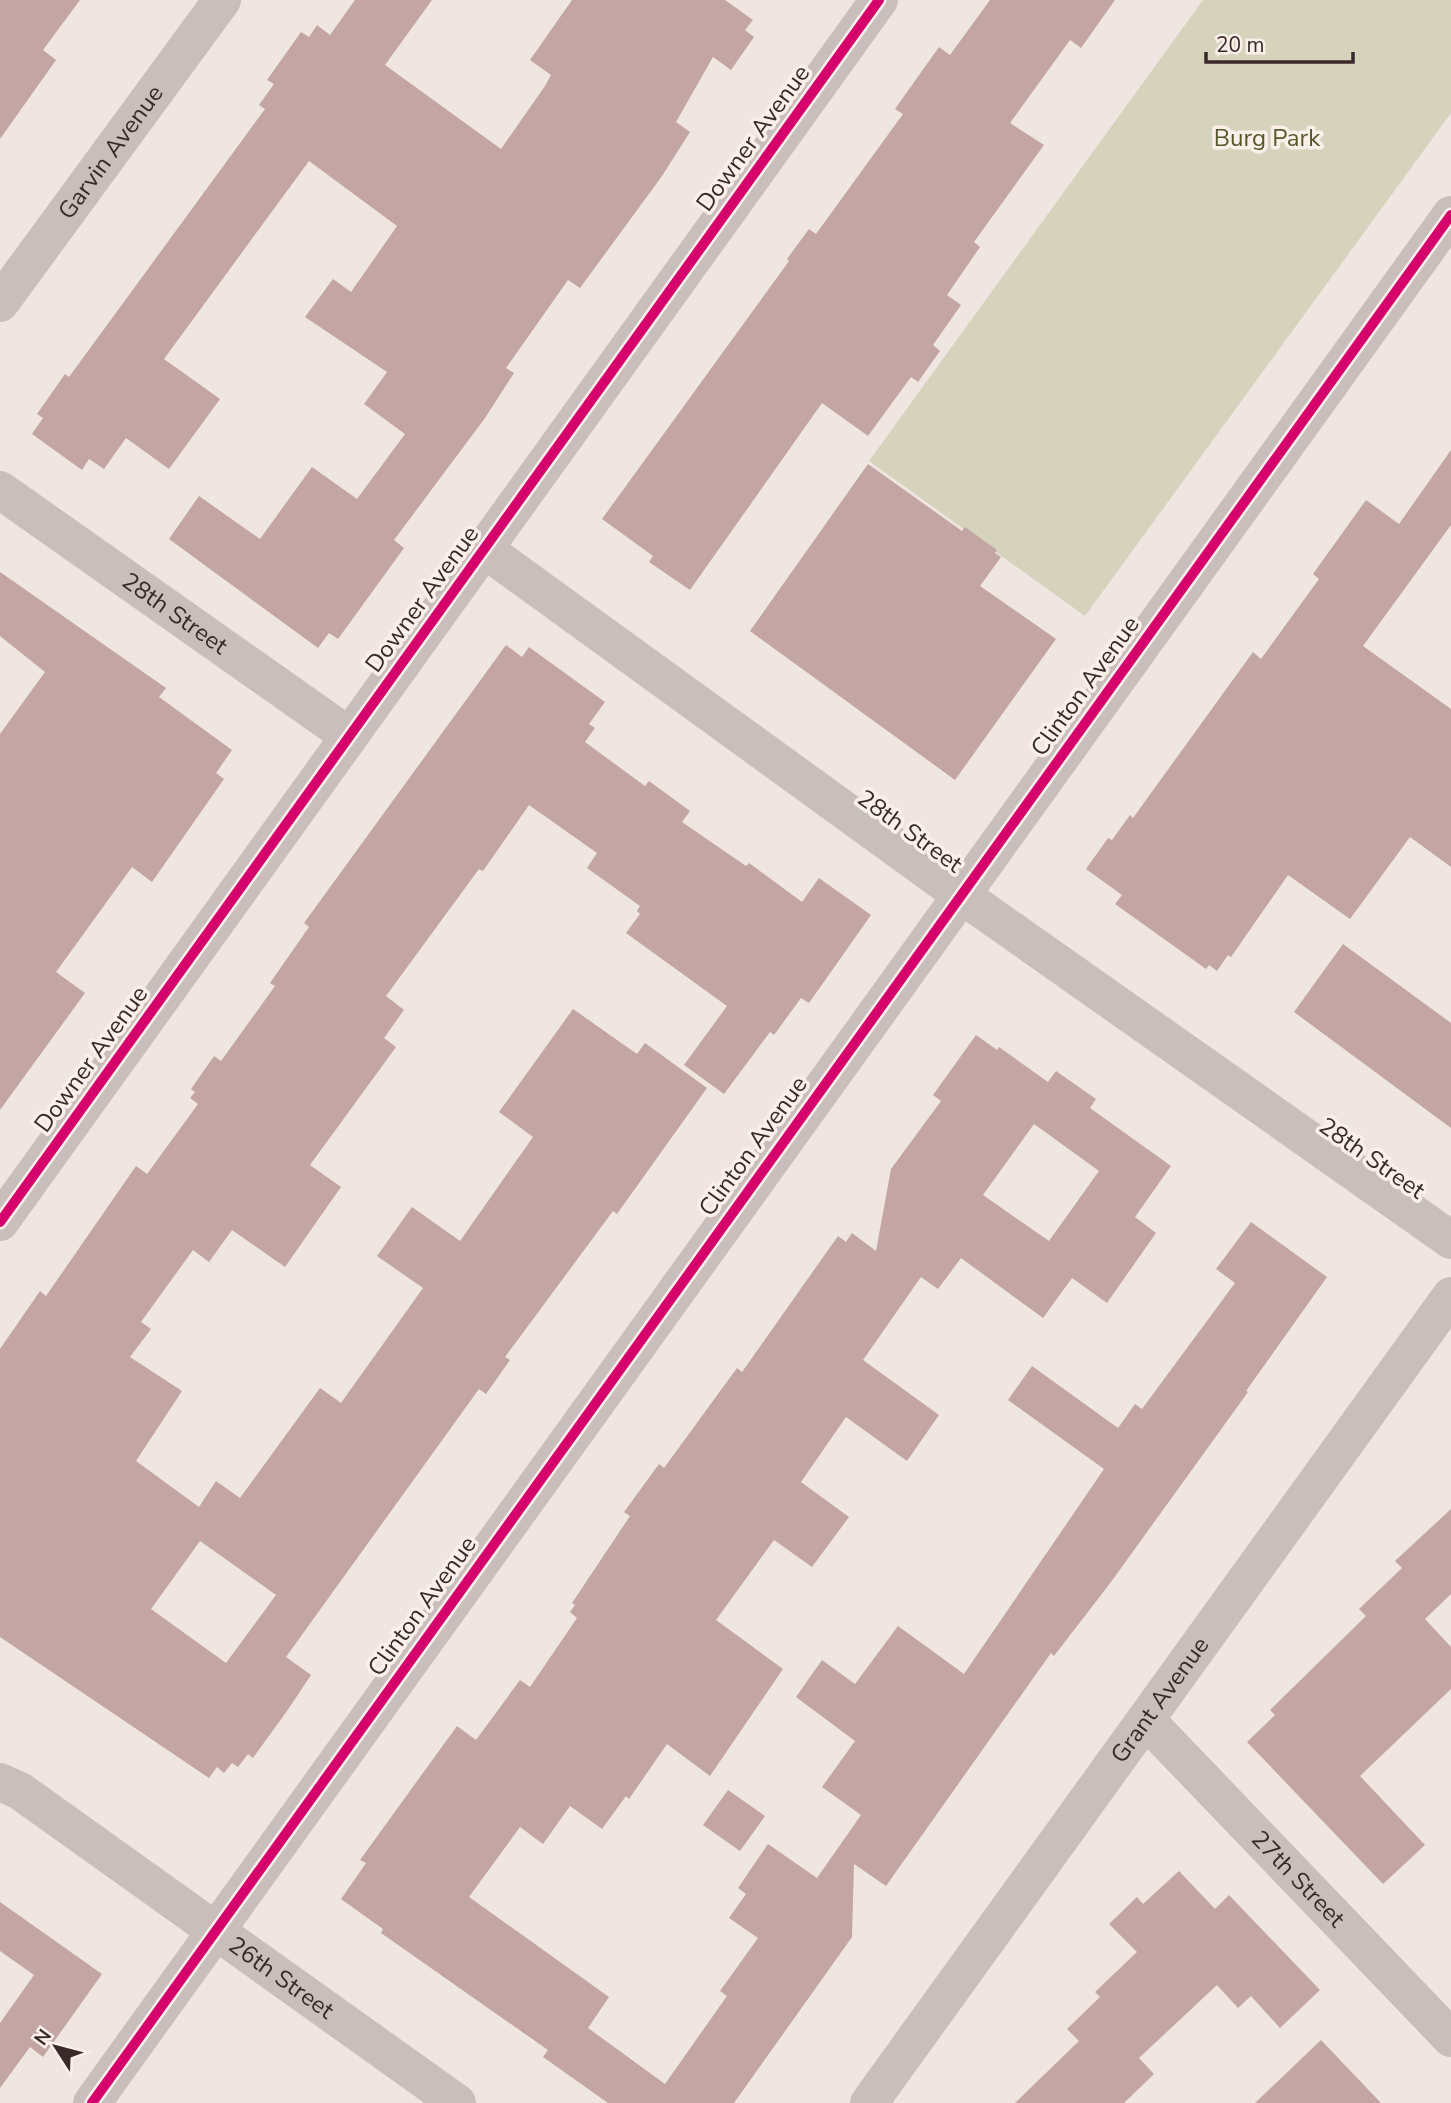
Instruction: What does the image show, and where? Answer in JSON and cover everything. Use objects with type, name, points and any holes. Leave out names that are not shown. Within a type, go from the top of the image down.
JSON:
[{"type":"street","name":"Garvin Avenue","points":[[0,303],[222,0]]},
{"type":"street","name":"Downer Avenue","points":[[0,1222],[879,0]]},
{"type":"street","name":"Clinton Avenue","points":[[92,2103],[1451,215]]},
{"type":"street","name":"28th Street","points":[[0,490],[349,736]]},
{"type":"street","name":"28th Street","points":[[484,549],[960,894],[1451,1240]]},
{"type":"street","name":"Grant Avenue","points":[[869,2103],[1451,1296]]},
{"type":"street","name":"27th Street","points":[[1146,1720],[1451,2038]]},
{"type":"street","name":"26th Street","points":[[0,1782],[20,1791],[213,1932],[457,2103]]},
{"type":"green space","name":"Burg Park","points":[[1203,0],[1451,0],[1451,113],[1085,616],[869,461]]},
{"type":"building","points":[[0,0],[80,0],[43,50],[56,60],[0,139]]},
{"type":"building","points":[[355,0],[432,0],[385,65],[501,149],[551,75],[530,60],[572,0],[725,0],[753,20],[745,30],[754,37],[731,70],[713,57],[676,122],[690,132],[662,176],[580,288],[568,280],[506,368],[514,373],[485,418],[394,540],[404,548],[338,639],[329,633],[318,648],[169,539],[199,496],[260,539],[312,467],[357,499],[405,434],[364,404],[387,372],[305,317],[333,279],[351,292],[397,226],[309,161],[164,359],[220,399],[169,469],[126,438],[104,469],[89,459],[82,470],[32,434],[43,418],[37,414],[65,374],[69,377],[265,109],[259,105],[274,84],[267,80],[301,32],[309,37],[317,25],[330,35]]},
{"type":"building","points":[[990,0],[1115,0],[1081,48],[1070,40],[1010,123],[1044,145],[974,242],[980,247],[947,295],[961,305],[933,345],[940,351],[918,382],[911,377],[868,436],[822,403],[690,590],[649,562],[653,556],[602,519],[789,261],[787,259],[809,229],[816,234],[903,114],[895,109],[939,47],[950,55]]},
{"type":"building","points":[[1451,450],[1451,525],[1363,646],[1451,709],[1451,867],[1410,837],[1350,919],[1288,875],[1231,957],[1228,955],[1217,971],[1209,965],[1206,969],[1115,904],[1122,895],[1086,869],[1108,838],[1112,840],[1130,815],[1133,818],[1253,652],[1261,659],[1319,579],[1313,574],[1366,500],[1399,524]]},
{"type":"building","points":[[868,464],[962,531],[965,527],[997,550],[995,553],[1001,557],[980,586],[1056,639],[955,780],[750,631]]},
{"type":"building","points":[[0,572],[166,688],[159,697],[232,750],[216,773],[224,779],[152,882],[132,867],[56,972],[85,993],[0,1110],[0,734],[45,672],[0,636]]},
{"type":"building","points":[[506,645],[522,657],[529,647],[605,702],[589,724],[595,728],[585,742],[645,786],[649,781],[690,811],[682,822],[746,866],[749,863],[802,902],[819,878],[871,915],[809,1003],[801,998],[774,1035],[770,1032],[724,1094],[684,1065],[727,1006],[626,933],[640,914],[637,911],[640,906],[587,868],[597,853],[529,805],[483,871],[479,869],[386,996],[404,1010],[384,1038],[396,1047],[310,1165],[341,1187],[285,1267],[232,1230],[209,1262],[193,1250],[141,1322],[151,1329],[130,1357],[182,1391],[136,1461],[199,1507],[216,1481],[240,1498],[320,1388],[341,1403],[423,1288],[377,1256],[412,1207],[460,1241],[533,1137],[499,1112],[573,1009],[637,1054],[645,1043],[707,1088],[617,1214],[613,1211],[505,1357],[510,1360],[486,1394],[479,1389],[286,1657],[311,1675],[287,1711],[253,1758],[248,1754],[238,1767],[232,1763],[224,1773],[217,1767],[209,1778],[0,1637],[0,1349],[40,1291],[46,1296],[136,1166],[147,1174],[198,1104],[190,1098],[195,1092],[191,1089],[214,1056],[221,1061],[275,986],[270,983],[309,927],[304,923]],"holes":[[[200,1541],[276,1595],[226,1663],[151,1609]]]},
{"type":"building","points":[[1343,944],[1451,1023],[1451,1128],[1294,1012]]},
{"type":"building","points":[[976,1035],[997,1050],[999,1047],[1048,1082],[1056,1071],[1096,1099],[1090,1108],[1171,1166],[1135,1217],[1156,1233],[1107,1303],[1072,1278],[1043,1318],[961,1258],[938,1289],[921,1277],[863,1360],[939,1415],[907,1461],[846,1417],[801,1482],[849,1517],[812,1567],[774,1540],[716,1620],[783,1669],[710,1776],[667,1744],[629,1799],[626,1796],[602,1829],[570,1806],[543,1844],[520,1827],[469,1897],[609,1997],[588,2028],[665,2084],[727,1996],[720,1991],[758,1938],[729,1918],[746,1894],[738,1888],[768,1844],[817,1878],[861,1815],[822,1787],[855,1741],[796,1697],[822,1660],[855,1684],[898,1626],[964,1674],[1104,1469],[1008,1400],[1032,1366],[1118,1428],[1135,1404],[1142,1409],[1235,1283],[1216,1269],[1251,1222],[1327,1277],[1111,1582],[1054,1656],[1051,1653],[886,1886],[854,1864],[852,1937],[734,2103],[608,2103],[543,2057],[548,2050],[381,1933],[383,1929],[341,1899],[366,1863],[360,1860],[457,1726],[476,1740],[520,1680],[530,1687],[577,1618],[570,1612],[575,1605],[572,1603],[630,1516],[624,1512],[659,1464],[664,1468],[737,1368],[742,1372],[838,1236],[846,1242],[852,1233],[876,1251],[891,1169],[941,1101],[933,1095]],"holes":[[[1034,1124],[1099,1171],[1049,1241],[983,1195]]]},
{"type":"building","points":[[1451,1509],[1451,1594],[1425,1619],[1451,1647],[1451,1689],[1360,1776],[1425,1845],[1383,1884],[1247,1742],[1275,1715],[1270,1710],[1366,1616],[1359,1609],[1402,1568],[1395,1561]]},
{"type":"building","points":[[728,1790],[765,1816],[740,1851],[703,1825]]},
{"type":"building","points":[[1179,1871],[1215,1909],[1229,1895],[1320,1990],[1280,2028],[1251,1996],[1238,2008],[1217,1985],[1139,2058],[1154,2074],[1124,2103],[1015,2103],[1079,2041],[1067,2029],[1100,1997],[1095,1992],[1137,1952],[1109,1924],[1137,1897],[1143,1904]]},
{"type":"building","points":[[0,1902],[102,1974],[43,2057],[30,2047],[0,2088],[0,2023],[34,1975],[0,1951]]},
{"type":"building","points":[[1321,2040],[1381,2103],[1255,2103]]},
{"type":"cycle path","points":[[0,1222],[879,0]]},
{"type":"cycle path","points":[[92,2103],[1451,215]]}]
